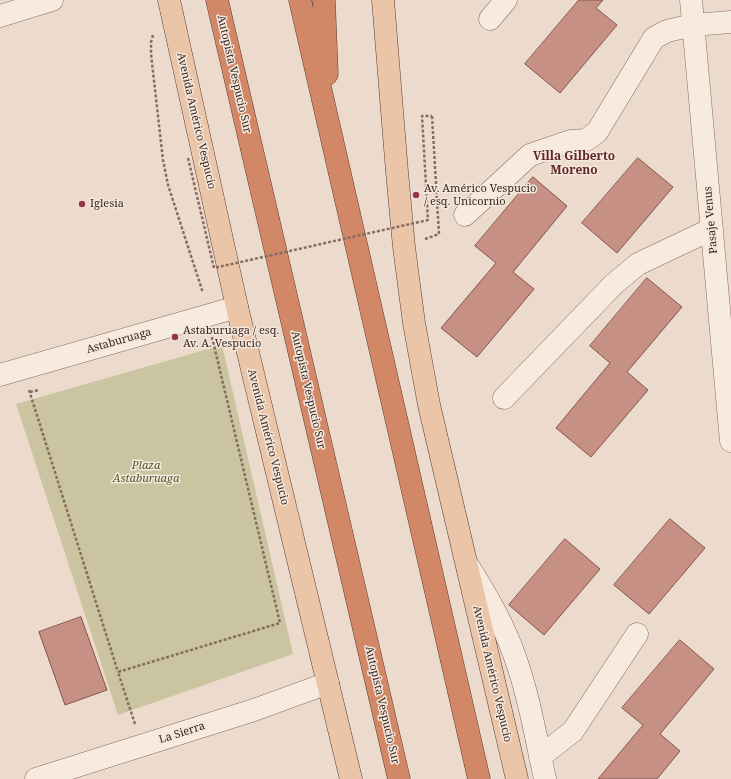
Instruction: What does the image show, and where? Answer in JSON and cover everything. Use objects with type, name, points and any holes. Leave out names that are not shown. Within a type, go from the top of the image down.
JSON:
[{"type":"highway","name":"Autopista Vespucio Sur","points":[[217,0],[399,779]]},
{"type":"highway","points":[[300,0],[479,779]]},
{"type":"highway","points":[[324,0],[330,131]]},
{"type":"main road","name":"Avenida Américo Vespucio","points":[[168,0],[237,307],[351,779]]},
{"type":"main road","name":"Avenida Américo Vespucio","points":[[383,0],[404,247],[414,322],[429,404],[516,779]]},
{"type":"street","points":[[0,16],[52,0]]},
{"type":"street","points":[[490,19],[506,0]]},
{"type":"street","name":"Pasaje Venus","points":[[691,0],[731,441]]},
{"type":"street","points":[[466,215],[530,155],[571,141],[586,140],[596,132],[654,38],[667,30],[693,25],[731,22]]},
{"type":"street","points":[[504,398],[614,284],[638,264],[712,229]]},
{"type":"street","name":"Astaburuaga","points":[[0,375],[237,307]]},
{"type":"street","points":[[466,561],[496,615],[513,652],[525,690],[545,779]]},
{"type":"street","points":[[540,757],[574,731],[637,634]]},
{"type":"street","name":"La Sierra","points":[[36,779],[254,710],[328,683]]},
{"type":"path","points":[[118,672],[280,623],[212,336],[209,315],[168,185],[163,160],[151,54],[151,42],[155,25],[173,21]]},
{"type":"path","points":[[188,158],[214,268],[428,220],[422,116],[432,116],[439,222]]},
{"type":"path","points":[[22,369],[142,745]]},
{"type":"green space","name":"Plaza Astaburuaga","points":[[222,345],[293,654],[118,715],[16,404]]},
{"type":"building","points":[[579,0],[603,0],[596,8],[617,25],[560,93],[525,64]]},
{"type":"building","points":[[638,158],[673,187],[617,253],[582,223]]},
{"type":"building","points":[[533,177],[567,206],[513,272],[534,289],[477,357],[441,328],[496,263],[475,246]]},
{"type":"building","points":[[647,278],[682,307],[627,372],[648,390],[591,457],[556,428],[610,363],[590,346]]},
{"type":"building","points":[[670,519],[705,548],[649,614],[614,585]]},
{"type":"building","points":[[565,539],[600,569],[544,635],[509,605]]},
{"type":"building","points":[[81,617],[107,690],[65,705],[39,632]]},
{"type":"building","points":[[680,640],[714,669],[660,734],[680,751],[657,779],[598,779],[643,725],[622,708]]},
{"type":"place","name":"Av. Américo Vespucio / esq. Unicornio","points":[[416,195]]},
{"type":"place","name":"Iglesia","points":[[82,204]]},
{"type":"place","name":"Astaburuaga / esq. Av. A. Vespucio","points":[[175,337]]},
{"type":"district","name":"Villa Gilberto Moreno","points":[[574,164]]}]
